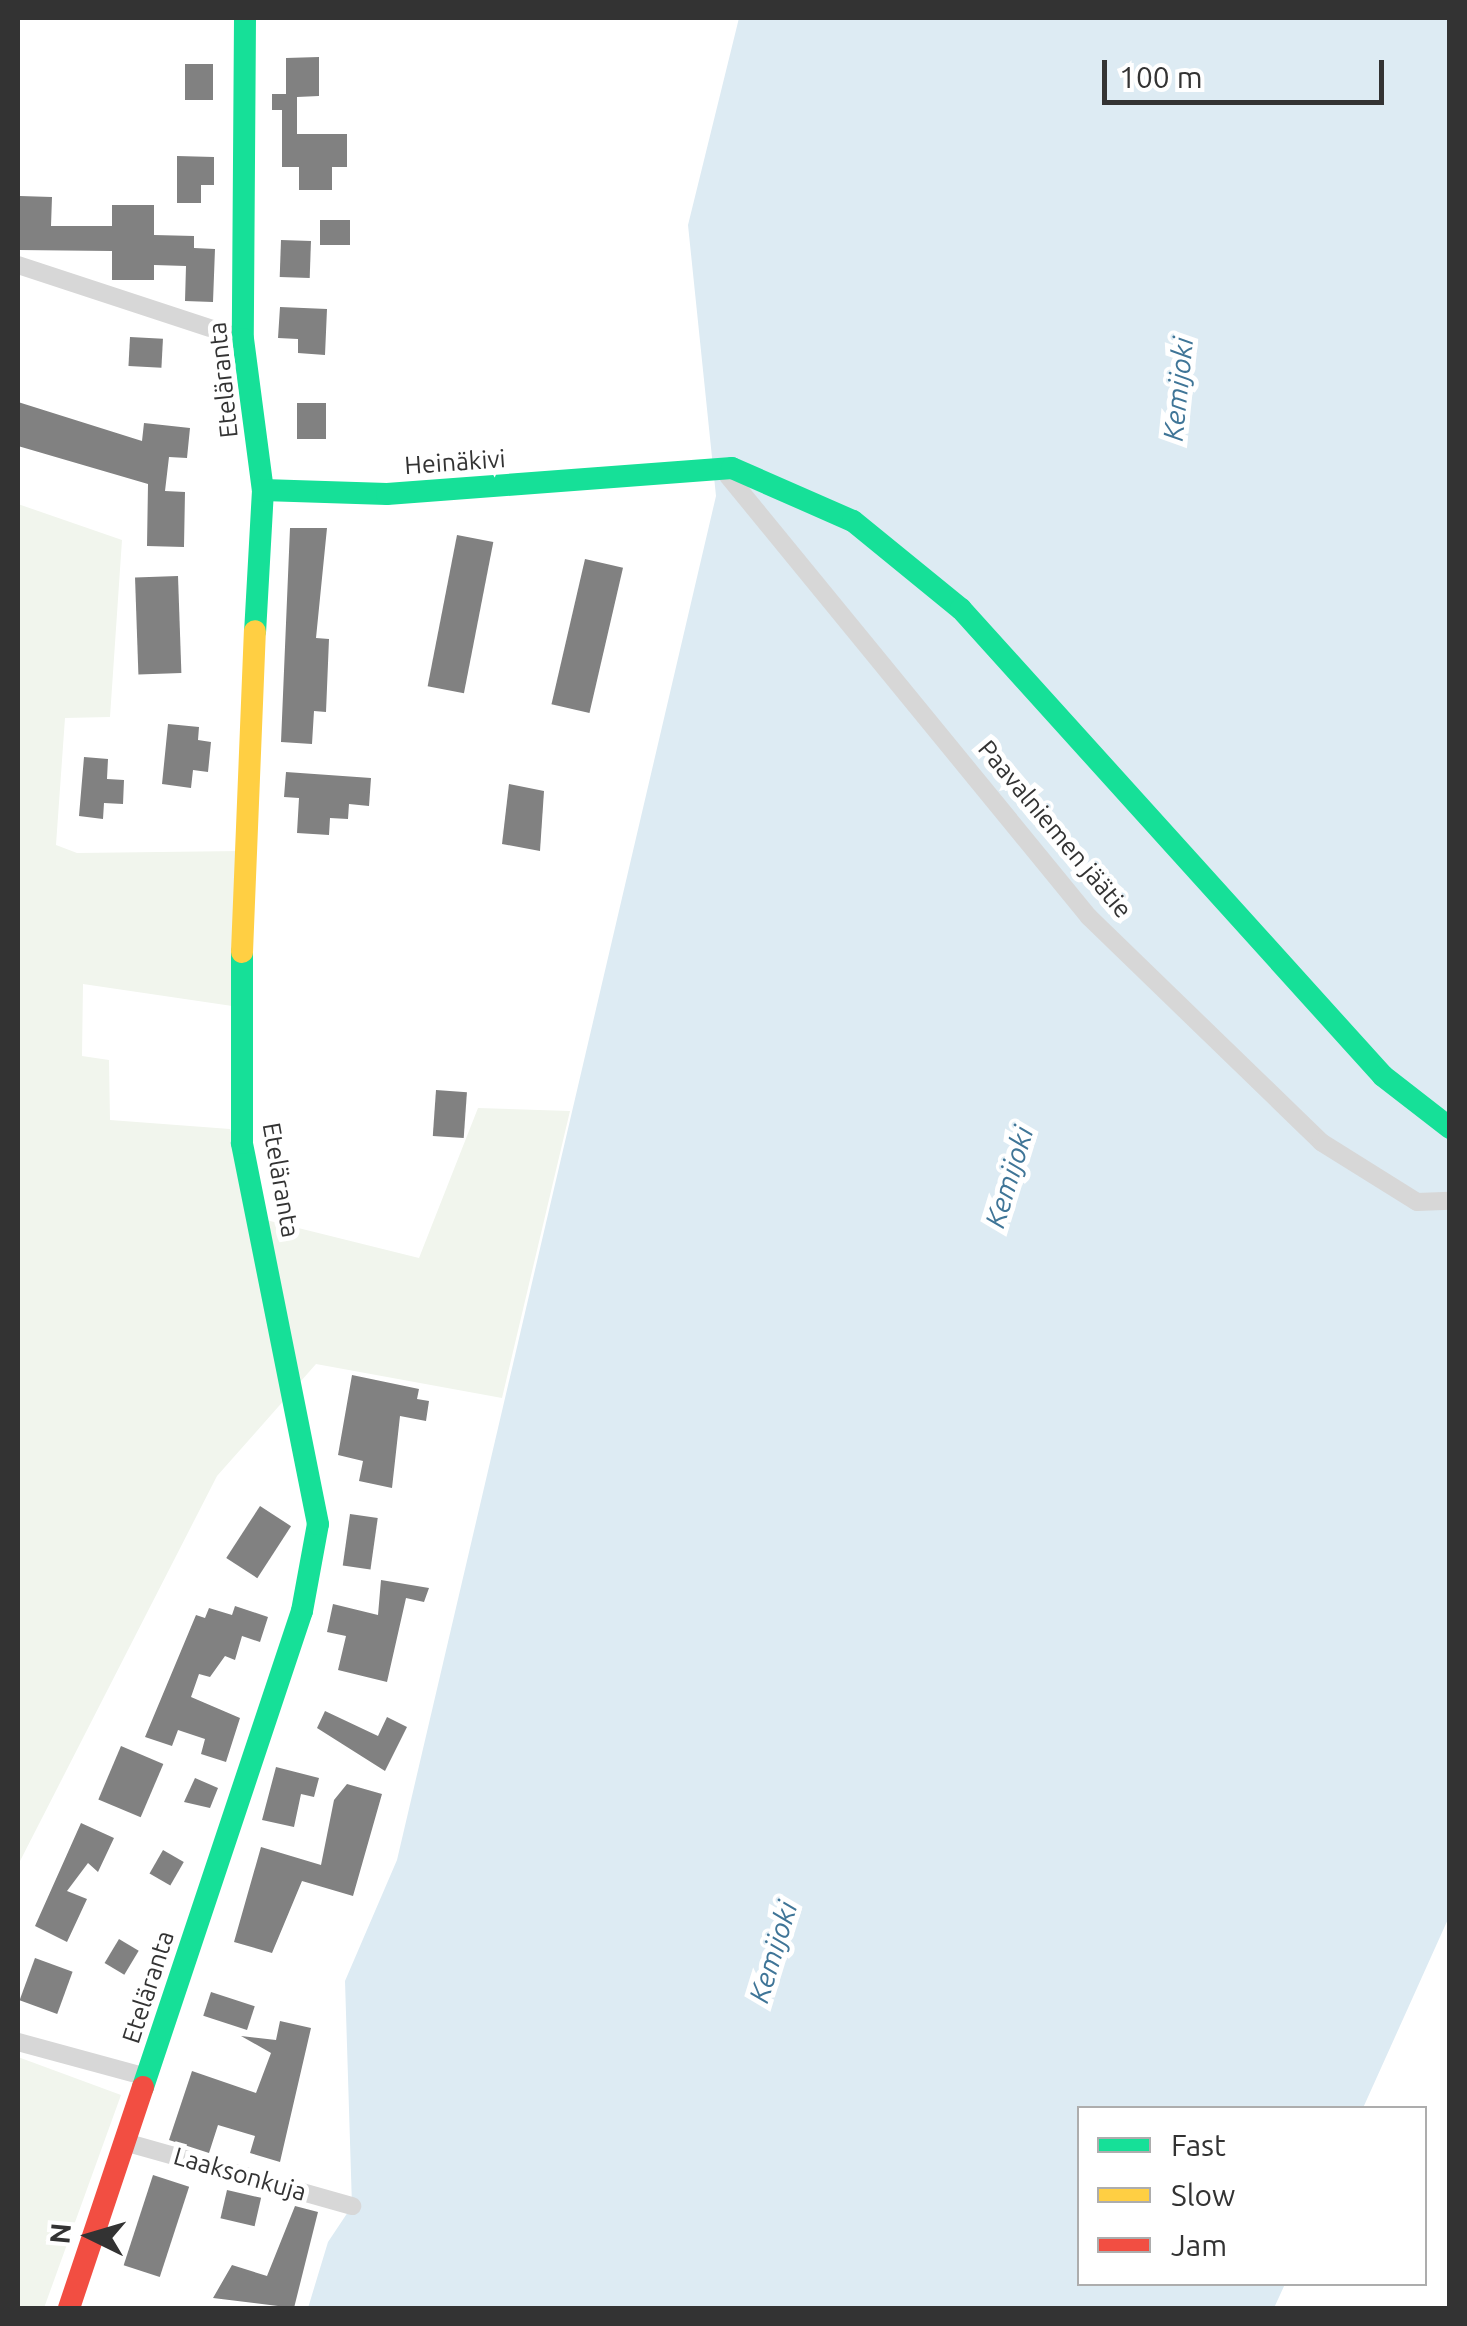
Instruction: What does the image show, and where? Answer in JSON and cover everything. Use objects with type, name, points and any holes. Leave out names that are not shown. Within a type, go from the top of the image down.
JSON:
[{"type":"street","name":"Eteläranta","points":[[70,2308],[302,1612],[318,1524],[242,1142],[242,851],[264,490],[243,339],[245,18]]},
{"type":"street","points":[[18,265],[243,339]]},
{"type":"street","points":[[714,471],[732,468],[854,521],[961,609],[1383,1076],[1450,1128]]},
{"type":"street","name":"Heinäkivi","points":[[264,490],[387,494],[714,471]]},
{"type":"street","name":"Paavalniemen jäätie","points":[[714,471],[739,480],[1088,917],[1321,1142],[1417,1202],[1450,1201]]},
{"type":"street","points":[[18,2042],[147,2077]]},
{"type":"street","name":"Laaksonkuja","points":[[128,2143],[352,2206]]},
{"type":"shaded area","points":[[18,504],[122,540],[110,717],[65,718],[56,845],[77,853],[242,851],[239,1007],[83,984],[82,1056],[109,1060],[110,1120],[230,1129],[258,1218],[419,1258],[478,1108],[570,1111],[502,1398],[316,1364],[217,1476],[18,1865]]},
{"type":"shaded area","points":[[18,2057],[121,2095],[44,2308],[18,2308]]},
{"type":"water","name":"Kemijoki","points":[[739,18],[1449,18],[1449,1917],[1364,2106],[1077,2106],[1077,2286],[1284,2286],[1274,2308],[308,2308],[328,2242],[352,2206],[345,1981],[397,1860],[716,496],[688,225]]},
{"type":"building","points":[[319,57],[319,96],[297,97],[297,134],[347,134],[347,167],[332,167],[332,190],[299,190],[299,167],[282,167],[282,110],[272,110],[272,94],[286,94],[286,58]]},
{"type":"building","points":[[185,64],[213,64],[213,100],[185,100]]},
{"type":"building","points":[[177,156],[214,157],[214,185],[201,185],[201,203],[177,203]]},
{"type":"building","points":[[20,196],[52,197],[51,226],[112,226],[112,205],[154,205],[154,235],[194,236],[194,248],[215,249],[213,302],[185,301],[186,266],[154,265],[154,280],[112,280],[112,251],[18,250]]},
{"type":"building","points":[[320,220],[350,220],[350,245],[320,245]]},
{"type":"building","points":[[281,240],[311,241],[310,278],[280,277]]},
{"type":"building","points":[[280,307],[327,309],[325,355],[298,353],[298,339],[278,338]]},
{"type":"building","points":[[130,337],[163,339],[161,368],[128,366]]},
{"type":"building","points":[[18,402],[142,441],[144,423],[190,428],[187,458],[169,457],[165,491],[185,492],[184,547],[147,546],[148,484],[18,446]]},
{"type":"building","points":[[297,403],[326,403],[326,439],[297,439]]},
{"type":"building","points":[[290,528],[327,528],[316,638],[329,639],[326,712],[314,711],[312,744],[281,742]]},
{"type":"building","points":[[457,535],[493,542],[464,693],[428,686]]},
{"type":"building","points":[[585,559],[623,568],[589,713],[551,704]]},
{"type":"building","points":[[178,576],[181,673],[138,674],[135,578]]},
{"type":"building","points":[[168,724],[199,727],[198,740],[211,742],[208,772],[193,770],[191,788],[162,784]]},
{"type":"building","points":[[84,757],[108,759],[107,779],[124,780],[123,804],[104,803],[103,819],[79,816]]},
{"type":"building","points":[[286,772],[371,778],[369,806],[349,804],[348,819],[330,818],[329,835],[297,833],[299,798],[284,797]]},
{"type":"building","points":[[509,784],[544,791],[540,851],[502,844]]},
{"type":"building","points":[[436,1090],[467,1092],[464,1138],[433,1136]]},
{"type":"building","points":[[352,1375],[419,1389],[417,1399],[429,1401],[426,1421],[400,1416],[392,1488],[359,1481],[363,1461],[338,1455]]},
{"type":"building","points":[[260,1506],[291,1526],[257,1578],[226,1558]]},
{"type":"building","points":[[350,1514],[378,1518],[370,1569],[343,1565]]},
{"type":"building","points":[[381,1580],[429,1588],[424,1602],[406,1598],[387,1682],[338,1670],[346,1636],[327,1632],[333,1604],[378,1615]]},
{"type":"building","points":[[235,1606],[268,1617],[260,1642],[242,1636],[235,1660],[225,1656],[210,1677],[199,1674],[191,1697],[240,1718],[226,1762],[201,1754],[205,1739],[178,1730],[172,1746],[145,1737],[196,1615],[205,1618],[209,1608],[232,1615]]},
{"type":"building","points":[[325,1711],[378,1736],[387,1717],[407,1727],[385,1771],[317,1728]]},
{"type":"building","points":[[121,1746],[163,1764],[141,1817],[98,1799]]},
{"type":"building","points":[[276,1767],[319,1778],[314,1797],[301,1794],[294,1827],[262,1820]]},
{"type":"building","points":[[195,1778],[218,1788],[210,1808],[184,1802]]},
{"type":"building","points":[[347,1784],[382,1794],[353,1896],[302,1881],[272,1953],[234,1942],[261,1847],[321,1865],[334,1800]]},
{"type":"building","points":[[81,1823],[114,1838],[98,1872],[88,1863],[67,1891],[87,1899],[67,1942],[35,1926]]},
{"type":"building","points":[[163,1850],[184,1862],[170,1885],[150,1873]]},
{"type":"building","points":[[119,1939],[139,1951],[124,1975],[105,1963]]},
{"type":"building","points":[[35,1958],[73,1972],[57,2014],[20,2000]]},
{"type":"building","points":[[211,1992],[255,2006],[247,2030],[203,2016]]},
{"type":"building","points":[[280,2021],[311,2028],[280,2162],[250,2153],[255,2136],[218,2125],[209,2153],[169,2140],[192,2071],[256,2093],[271,2053],[241,2036],[276,2040]]},
{"type":"building","points":[[153,2175],[189,2187],[160,2277],[124,2265]]},
{"type":"building","points":[[227,2190],[261,2198],[255,2226],[220,2218]]},
{"type":"building","points":[[295,2206],[318,2212],[294,2308],[213,2298],[232,2265],[267,2276]]},
{"type":"traffic: fast","points":[[245,18],[243,339],[263,490],[255,631]]},
{"type":"traffic: fast","points":[[263,490],[387,494],[732,468],[853,521],[961,609],[1383,1076],[1450,1128]]},
{"type":"traffic: fast","points":[[143,2087],[302,1611],[318,1524],[242,1143],[242,952]]},
{"type":"traffic: slow","points":[[242,952],[255,631]]},
{"type":"traffic: jam","points":[[69,2308],[143,2087]]}]
